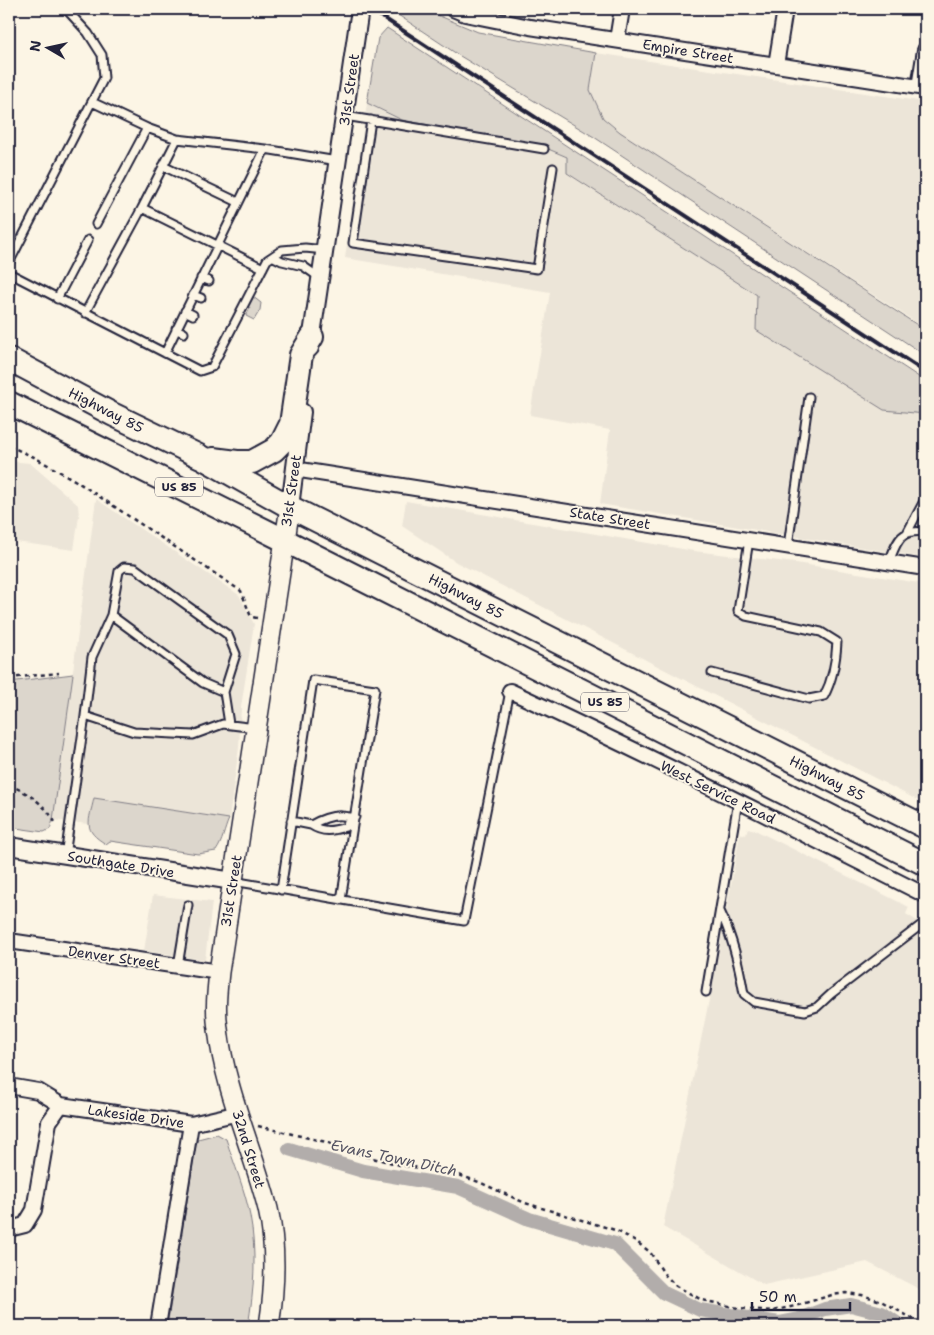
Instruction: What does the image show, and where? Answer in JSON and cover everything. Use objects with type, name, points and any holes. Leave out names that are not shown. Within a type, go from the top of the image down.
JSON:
[{"type":"highway","points":[[201,457],[252,462],[274,450],[282,442],[291,424],[301,355],[312,337]]},
{"type":"highway","name":"Highway 85","points":[[9,359],[112,414],[201,457],[290,507],[925,827]]},
{"type":"highway","name":"US 85","points":[[9,403],[925,864]]},
{"type":"main road","name":"31st Street","points":[[219,972],[290,507]]},
{"type":"main road","name":"32nd Street","points":[[219,972],[217,1000],[221,1054],[268,1210],[275,1270],[274,1297],[269,1326]]},
{"type":"street","name":"31st Street","points":[[290,507],[312,337],[360,9]]},
{"type":"street","name":"Empire Street","points":[[453,9],[489,20],[922,88]]},
{"type":"street","points":[[618,40],[622,9]]},
{"type":"street","points":[[776,65],[785,9]]},
{"type":"street","points":[[922,88],[925,50]]},
{"type":"street","name":"State Street","points":[[294,469],[925,568]]},
{"type":"street","name":"West Service Road","points":[[510,691],[738,801],[925,896]]},
{"type":"street","name":"Southgate Drive","points":[[9,846],[233,881]]},
{"type":"street","name":"Denver Street","points":[[9,941],[219,972]]},
{"type":"street","points":[[9,1086],[38,1091],[61,1105],[49,1122],[34,1210],[25,1225],[9,1229]]},
{"type":"street","name":"Lakeside Drive","points":[[61,1105],[191,1124],[241,1120]]},
{"type":"street","points":[[158,1326],[191,1124]]},
{"type":"lane","points":[[9,263],[104,78],[102,56],[88,33],[66,9]]},
{"type":"lane","points":[[92,102],[147,128],[177,139],[265,149],[339,162]]},
{"type":"lane","points":[[345,116],[544,148]]},
{"type":"lane","points":[[371,120],[353,243],[537,269],[553,168]]},
{"type":"lane","points":[[96,224],[147,128]]},
{"type":"lane","points":[[85,313],[177,139]]},
{"type":"lane","points":[[165,353],[265,149]]},
{"type":"lane","points":[[164,166],[238,202]]},
{"type":"lane","points":[[142,208],[263,268]]},
{"type":"lane","points":[[57,299],[88,240]]},
{"type":"lane","points":[[9,274],[200,370],[212,367],[218,349],[235,315],[247,300],[267,260],[282,250],[293,248],[325,250]]},
{"type":"lane","points":[[274,257],[282,261],[304,266],[322,279]]},
{"type":"lane","points":[[201,278],[209,282]]},
{"type":"lane","points":[[193,295],[201,298]]},
{"type":"lane","points":[[240,297],[247,300]]},
{"type":"lane","points":[[185,311],[193,314]]},
{"type":"lane","points":[[176,329],[184,333]]},
{"type":"lane","points":[[788,546],[809,397]]},
{"type":"lane","points":[[907,533],[925,499]]},
{"type":"lane","points":[[889,562],[897,542],[903,535],[925,532]]},
{"type":"lane","points":[[712,672],[808,699],[824,696],[829,687],[836,664],[837,642],[821,632],[746,616],[738,611],[749,540]]},
{"type":"lane","points":[[65,856],[92,657],[111,615],[119,571],[124,567],[135,568],[228,635],[236,654],[224,692],[229,724]]},
{"type":"lane","points":[[111,615],[203,683],[224,692]]},
{"type":"lane","points":[[281,890],[313,680],[375,689],[352,817],[341,900]]},
{"type":"lane","points":[[233,881],[464,921],[510,691]]},
{"type":"lane","points":[[85,716],[134,732],[193,735],[223,724],[256,728]]},
{"type":"lane","points":[[706,992],[738,801]]},
{"type":"lane","points":[[311,825],[319,820],[342,816],[352,817]]},
{"type":"lane","points":[[291,821],[311,825],[321,831],[346,827],[352,817]]},
{"type":"lane","points":[[178,966],[188,905]]},
{"type":"lane","points":[[720,911],[730,931],[740,965],[744,994],[754,1002],[805,1012],[817,1007],[831,994],[925,922]]},
{"type":"path","points":[[9,446],[43,462],[101,498],[241,591],[251,617],[263,618]]},
{"type":"path","points":[[9,678],[59,673]]},
{"type":"path","points":[[9,785],[23,790],[51,814],[56,824]]},
{"type":"path","points":[[241,1120],[326,1142],[365,1156],[400,1165],[453,1173],[480,1182],[525,1203],[615,1230],[634,1240],[650,1252],[664,1275],[676,1286],[702,1300],[738,1308],[772,1311],[846,1293],[862,1295],[881,1301],[922,1326]]},
{"type":"shaded area","points":[[389,9],[423,9],[478,32],[596,53],[590,90],[603,118],[620,132],[925,330],[925,355],[594,137],[460,56]]},
{"type":"shaded area","points":[[387,28],[925,381],[925,414],[884,410],[756,330],[757,295],[567,173],[567,157],[539,145],[402,120],[367,103],[378,38]]},
{"type":"shaded area","points":[[596,53],[925,102],[925,328],[620,132],[603,118],[590,90]]},
{"type":"shaded area","points":[[367,103],[402,120],[539,145],[567,157],[567,174],[757,295],[884,410],[925,414],[925,558],[600,504],[610,430],[530,415],[550,292],[345,258]]},
{"type":"shaded area","points":[[252,296],[261,303],[260,310],[254,320],[246,316],[250,308],[245,305]]},
{"type":"shaded area","points":[[9,461],[30,463],[78,505],[79,516],[74,550],[9,541]]},
{"type":"shaded area","points":[[96,499],[239,595],[254,624],[241,707],[239,747],[229,819],[94,798],[88,824],[53,820]]},
{"type":"shaded area","points":[[406,501],[694,551],[796,563],[925,584],[925,804],[456,562],[402,526]]},
{"type":"shaded area","points":[[73,674],[53,820],[50,829],[44,832],[9,827],[9,682]]},
{"type":"shaded area","points":[[94,798],[229,819],[216,851],[198,854],[110,841],[106,844],[98,839],[90,830],[89,819]]},
{"type":"shaded area","points":[[748,828],[909,907],[906,914],[925,926],[925,1292],[867,1262],[764,1285],[663,1227],[723,931],[740,833],[746,835]]},
{"type":"shaded area","points":[[153,895],[212,902],[205,960],[144,951]]},
{"type":"shaded area","points":[[217,1134],[226,1139],[250,1216],[254,1271],[248,1326],[167,1326],[196,1145],[198,1139]]},
{"type":"waterway","name":"Evans Town Ditch","points":[[289,1149],[363,1171],[458,1187],[529,1219],[615,1244],[664,1293],[700,1310],[779,1323],[799,1319],[825,1309],[851,1305],[882,1313],[901,1326]]},
{"type":"railway","points":[[370,9],[925,372]]}]
